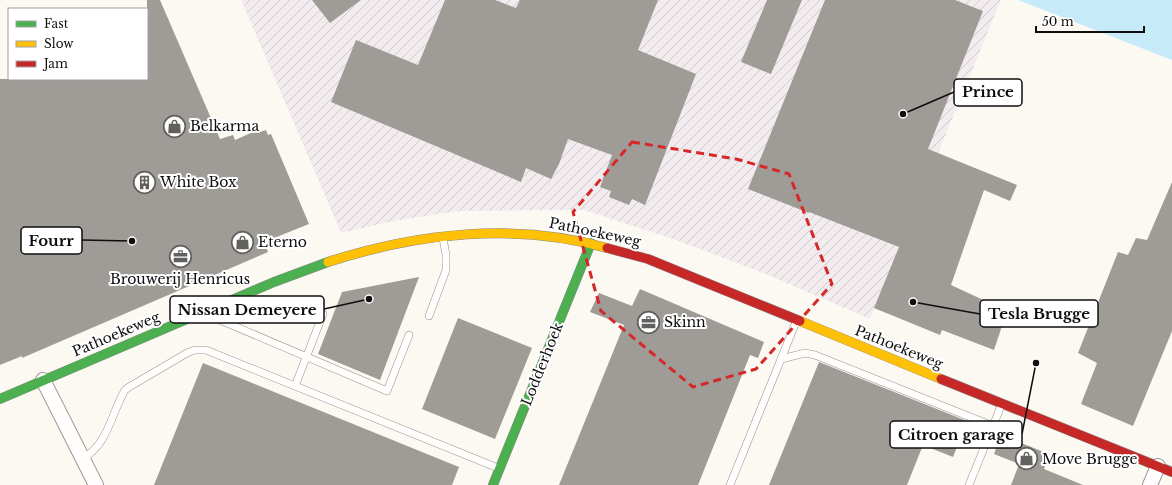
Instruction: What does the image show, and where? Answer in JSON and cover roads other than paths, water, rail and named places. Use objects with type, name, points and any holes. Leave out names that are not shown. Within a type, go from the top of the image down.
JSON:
[{"type":"main road","name":"Pathoekeweg","points":[[0,399],[311,267],[348,255],[395,243],[443,236],[511,233],[547,235],[591,243],[648,259],[1172,472]]},
{"type":"main road","name":"Lodderhoek","points":[[493,485],[591,243]]},
{"type":"street","points":[[42,380],[96,485]]},
{"type":"street","points":[[1150,485],[1158,466]]},
{"type":"lane","points":[[429,316],[446,270],[446,255],[443,236]]},
{"type":"lane","points":[[211,309],[220,320],[387,391],[409,335]]},
{"type":"lane","points":[[295,386],[323,314]]},
{"type":"lane","points":[[730,485],[797,320]]},
{"type":"lane","points":[[82,459],[94,450],[104,439],[125,390],[129,386],[187,353],[206,350],[500,469]]},
{"type":"lane","points":[[781,359],[805,353],[815,354],[993,426]]},
{"type":"lane","points":[[969,485],[1002,404]]},
{"type":"water","points":[[1018,0],[1172,0],[1172,60]]},
{"type":"place","name":"Prince","points":[[903,114]]},
{"type":"place","name":"Belkarma","points":[[174,126]]},
{"type":"place","name":"White Box","points":[[145,182]]},
{"type":"place","name":"Fourr","points":[[132,241]]},
{"type":"place","name":"Eterno","points":[[243,242]]},
{"type":"place","name":"Brouwerij Henricus","points":[[180,257]]},
{"type":"place","name":"Nissan Demeyere","points":[[369,299]]},
{"type":"place","name":"Tesla Brugge","points":[[913,302]]},
{"type":"place","name":"Skinn","points":[[649,322]]},
{"type":"place","name":"Citroen garage","points":[[1036,363]]},
{"type":"place","name":"Move Brugge","points":[[1027,459]]}]
